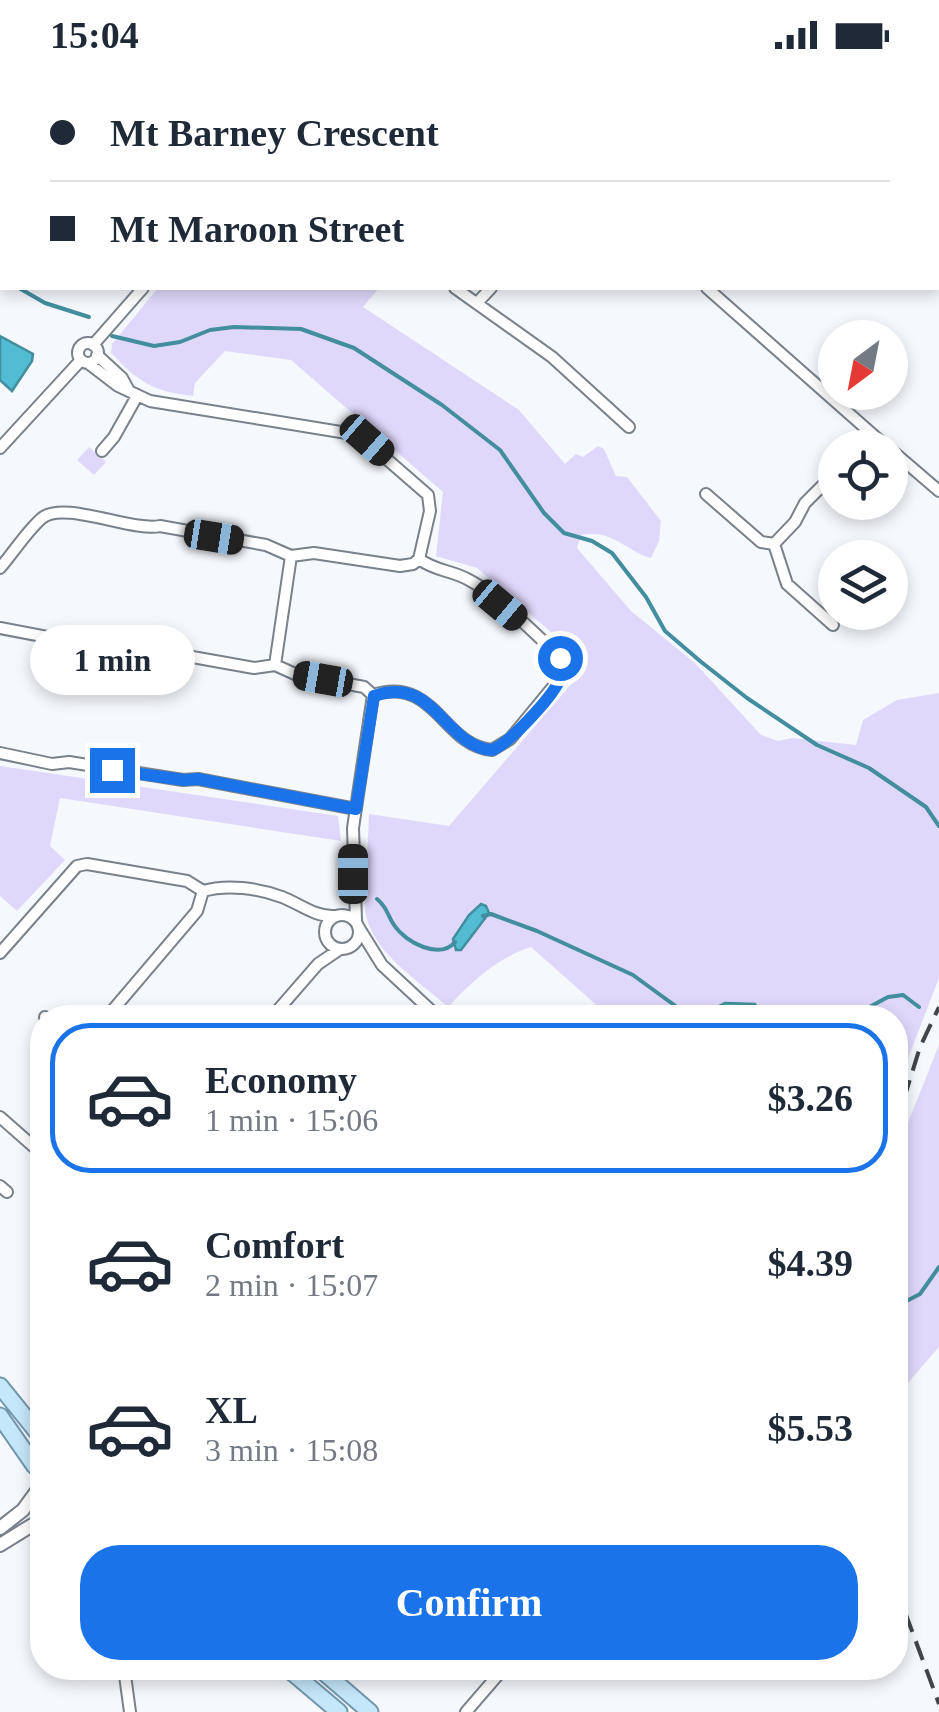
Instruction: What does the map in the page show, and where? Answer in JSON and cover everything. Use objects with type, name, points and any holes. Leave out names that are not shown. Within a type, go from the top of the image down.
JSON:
[{"type":"main road","points":[[0,1386],[30,1423]]},
{"type":"main road","points":[[0,1416],[30,1460]]},
{"type":"main road","points":[[302,1680],[339,1712]]},
{"type":"main road","points":[[333,1680],[370,1712]]},
{"type":"street","points":[[0,448],[90,356],[141,290]]},
{"type":"street","points":[[458,290],[552,357],[629,427]]},
{"type":"street","points":[[477,303],[488,290]]},
{"type":"street","points":[[708,290],[869,430]]},
{"type":"street","points":[[0,568],[43,518],[59,512],[266,545],[291,556],[314,553],[400,566],[419,559],[430,511],[428,495],[363,437],[163,404],[118,386],[90,356]]},
{"type":"street","points":[[102,450],[114,438],[133,392]]},
{"type":"street","points":[[908,464],[939,491]]},
{"type":"street","points":[[774,544],[818,491]]},
{"type":"street","points":[[706,494],[761,542],[774,544]]},
{"type":"street","points":[[774,544],[787,584],[818,612]]},
{"type":"street","points":[[275,664],[291,556]]},
{"type":"street","points":[[373,702],[386,691],[408,692],[474,745],[492,750],[510,739],[562,676],[562,664],[554,651],[477,584],[435,570],[419,559]]},
{"type":"street","points":[[0,628],[254,668],[275,664],[295,674],[364,687],[373,702],[352,841],[357,941],[318,964],[282,1005]]},
{"type":"street","points":[[0,753],[52,764],[69,762],[198,779],[356,809]]},
{"type":"street","points":[[0,954],[77,866],[88,864],[187,881],[203,891],[222,886],[278,895],[322,916],[338,915],[357,924],[382,965],[425,1005]]},
{"type":"street","points":[[117,1005],[198,912],[203,891]]},
{"type":"street","points":[[318,964],[326,934],[353,896]]},
{"type":"street","points":[[304,908],[343,948],[382,965]]},
{"type":"street","points":[[0,1116],[30,1143]]},
{"type":"street","points":[[0,1528],[30,1500]]},
{"type":"street","points":[[0,1545],[30,1526]]},
{"type":"street","points":[[126,1680],[130,1712]]},
{"type":"street","points":[[466,1712],[494,1680]]},
{"type":"shaded area","points":[[156,290],[377,290],[363,307],[519,410],[565,464],[576,454],[583,457],[598,446],[604,449],[616,476],[627,477],[661,521],[659,541],[651,558],[602,535],[581,535],[577,548],[631,611],[695,663],[761,735],[778,741],[792,738],[856,745],[863,720],[897,700],[939,693],[939,978],[908,1058],[908,1005],[596,1005],[531,947],[486,971],[450,1005],[410,976],[377,940],[365,911],[369,814],[449,826],[573,682],[568,647],[477,568],[436,556],[443,492],[291,360],[225,351],[195,383],[193,396],[147,384],[111,353],[112,344]]},
{"type":"shaded area","points":[[89,447],[106,462],[94,475],[77,460]]},
{"type":"shaded area","points":[[0,766],[338,816],[341,841],[60,798],[50,846],[65,860],[17,911],[0,896]]},
{"type":"shaded area","points":[[939,1045],[939,1347],[908,1383],[908,1124]]},
{"type":"water","points":[[0,336],[33,354],[12,391],[0,380]]},
{"type":"water","points":[[481,904],[489,913],[461,950],[456,950],[453,939]]},
{"type":"waterway","points":[[22,290],[45,303],[89,317]]},
{"type":"waterway","points":[[112,336],[154,346],[234,327],[301,329],[354,348],[442,405],[500,450],[544,513],[564,533],[592,541],[612,553],[646,597],[665,631],[700,661],[817,745],[869,768],[926,807],[939,826]]},
{"type":"waterway","points":[[377,899],[399,932],[415,943],[441,949],[455,942]]},
{"type":"waterway","points":[[483,916],[491,914],[537,931],[633,975],[674,1005]]},
{"type":"waterway","points":[[873,1005],[903,995],[919,1007]]},
{"type":"waterway","points":[[908,1300],[920,1294],[939,1267]]},
{"type":"railway","points":[[908,1086],[920,1047],[939,1007]]},
{"type":"railway","points":[[908,1620],[939,1704]]},
{"type":"route","points":[[112,770],[198,779],[356,809],[374,696],[394,690],[408,692],[474,745],[492,750],[502,747],[556,687],[562,676],[560,658]]}]
